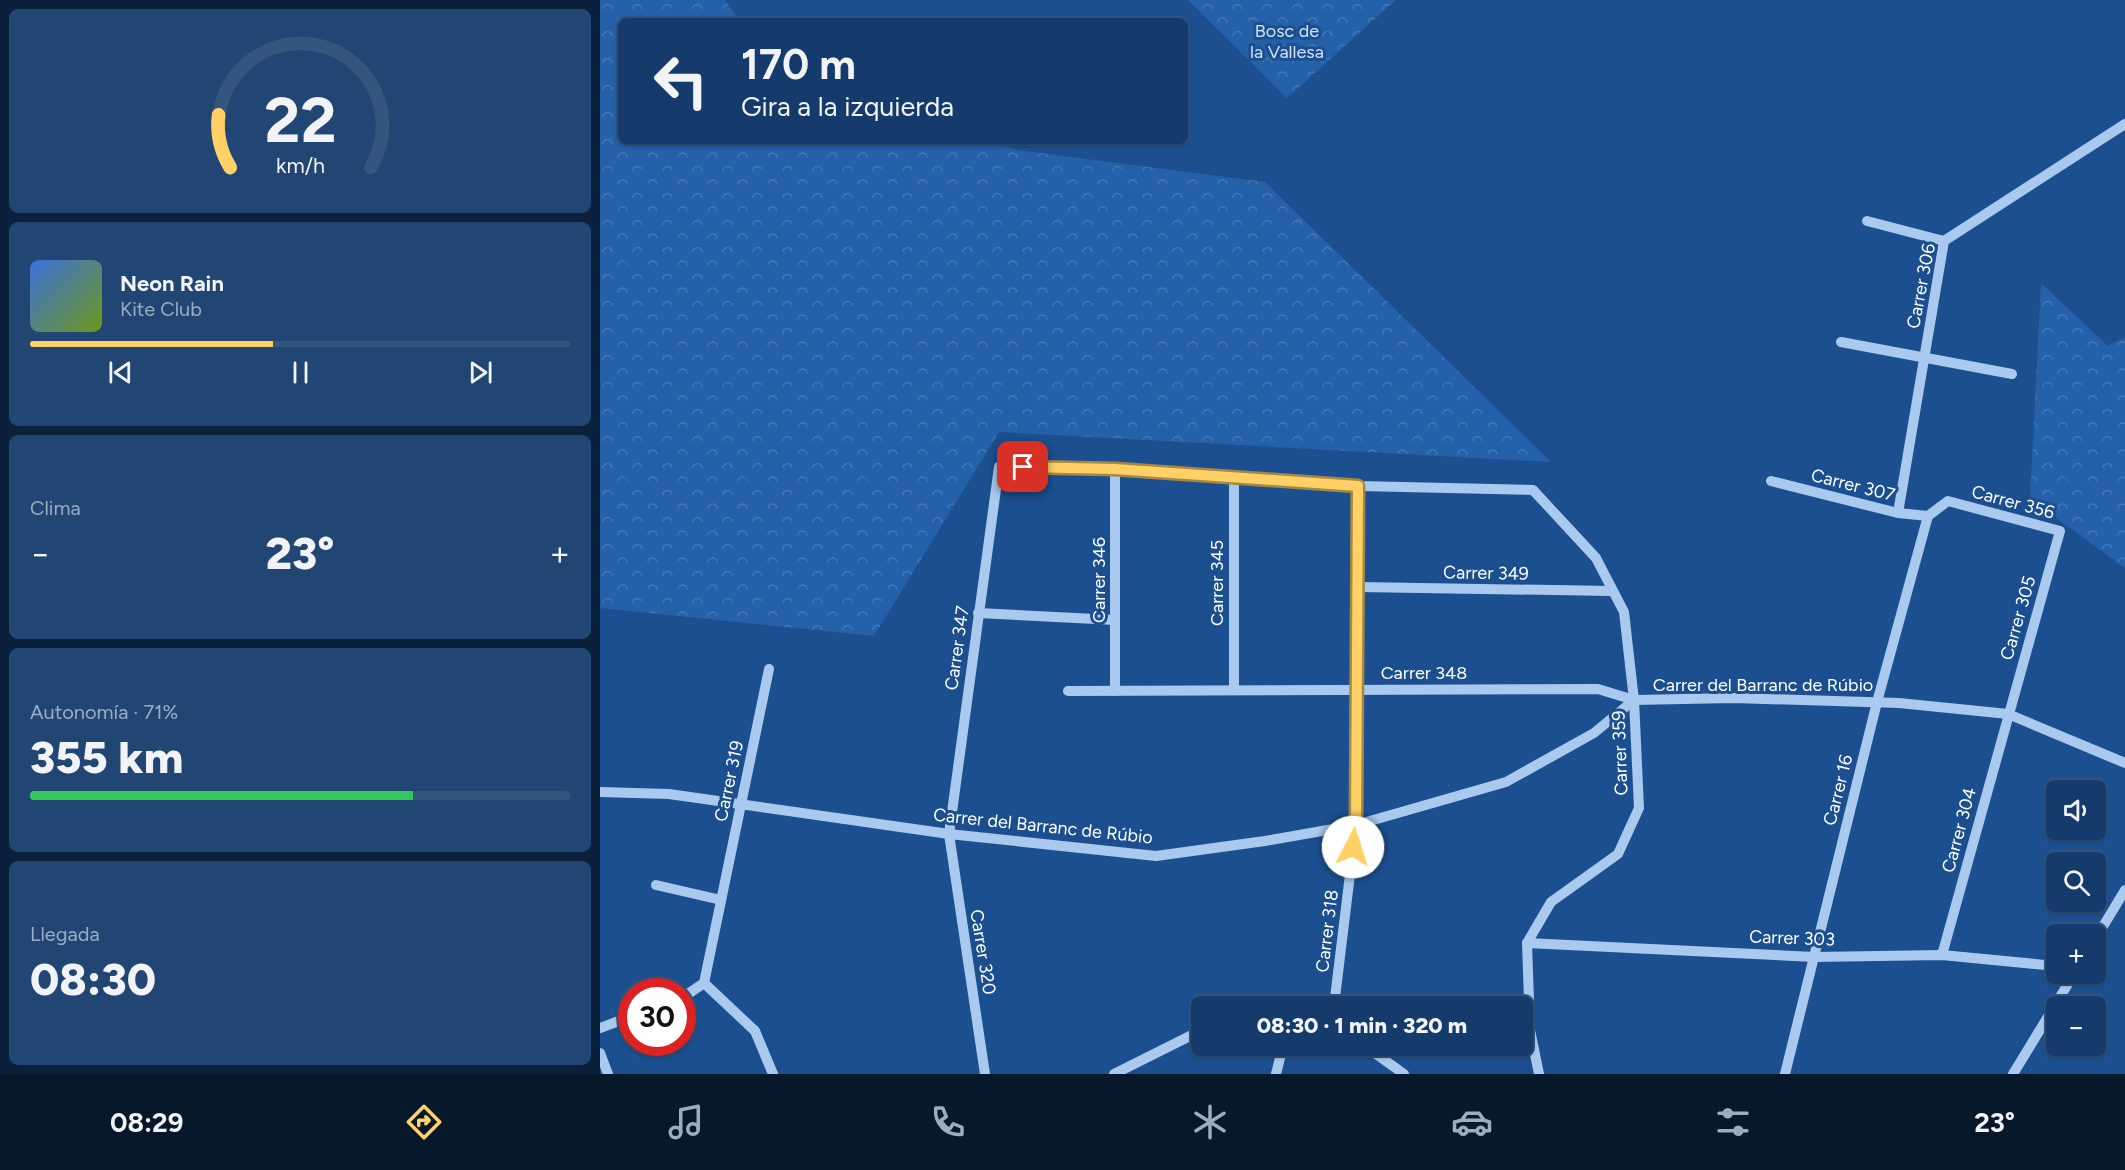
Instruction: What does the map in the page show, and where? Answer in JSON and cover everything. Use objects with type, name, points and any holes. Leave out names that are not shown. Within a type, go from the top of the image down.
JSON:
[{"type":"street","name":"Carrer 306","points":[[1898,513],[1944,241],[2125,124]]},
{"type":"street","points":[[1867,222],[1944,241]]},
{"type":"street","points":[[1841,342],[2012,375]]},
{"type":"street","name":"Carrer 347","points":[[949,834],[999,467],[1115,469]]},
{"type":"street","points":[[1115,469],[1358,486]]},
{"type":"street","name":"Carrer 346","points":[[1115,469],[1116,691]]},
{"type":"street","name":"Carrer 345","points":[[1234,477],[1234,689]]},
{"type":"street","name":"Carrer 307","points":[[1771,481],[1898,513],[1928,516]]},
{"type":"street","name":"Carrer 359","points":[[1358,486],[1533,490],[1596,558],[1611,591],[1624,612],[1634,700],[1639,808],[1618,854],[1551,902],[1527,943]]},
{"type":"street","name":"Carrer 318","points":[[1336,996],[1356,825],[1358,486]]},
{"type":"street","name":"Carrer 356","points":[[1928,516],[1948,501],[2060,531]]},
{"type":"street","name":"Carrer 16","points":[[1785,1074],[1877,702],[1928,516]]},
{"type":"street","name":"Carrer 305","points":[[2008,714],[2060,531]]},
{"type":"street","name":"Carrer 349","points":[[1359,587],[1611,591]]},
{"type":"street","points":[[978,613],[1115,620]]},
{"type":"street","name":"Carrer 319","points":[[704,983],[769,669]]},
{"type":"street","name":"Carrer 348","points":[[1068,691],[1598,689],[1634,700]]},
{"type":"street","name":"Carrer del Barranc de Rúbio","points":[[600,792],[669,794],[949,834],[1156,856],[1265,842],[1356,825],[1506,782],[1594,733],[1634,700],[1733,698],[1877,702],[2008,714],[2125,763]]},
{"type":"street","name":"Carrer 304","points":[[1942,955],[2008,714]]},
{"type":"street","name":"Carrer 320","points":[[949,834],[985,1074]]},
{"type":"street","points":[[656,885],[721,900]]},
{"type":"street","points":[[2104,924],[2125,890]]},
{"type":"street","points":[[1527,943],[1530,1030],[1539,1074]]},
{"type":"street","name":"Carrer 303","points":[[1527,943],[1814,957],[1942,955],[2046,965]]},
{"type":"street","points":[[696,988],[704,983],[755,1031],[773,1074]]},
{"type":"street","points":[[2013,1074],[2068,984]]},
{"type":"street","points":[[600,1028],[618,1021]]},
{"type":"street","points":[[1114,1074],[1191,1036]]},
{"type":"street","points":[[600,1053],[608,1074]]},
{"type":"street","points":[[1276,1074],[1280,1056]]},
{"type":"street","points":[[1379,1056],[1404,1074]]},
{"type":"green space","points":[[600,0],[725,0],[738,18],[618,18],[618,144],[998,144],[1017,150],[1265,182],[1551,462],[999,432],[874,636],[600,608]]},
{"type":"green space","name":"Bosc de la Vallesa","points":[[1188,0],[1396,0],[1287,98]]},
{"type":"green space","points":[[2041,283],[2108,346],[2125,337],[2125,568],[2030,499]]},
{"type":"route","points":[[1023,467],[1115,469],[1358,486],[1356,825],[1353,847]]}]
